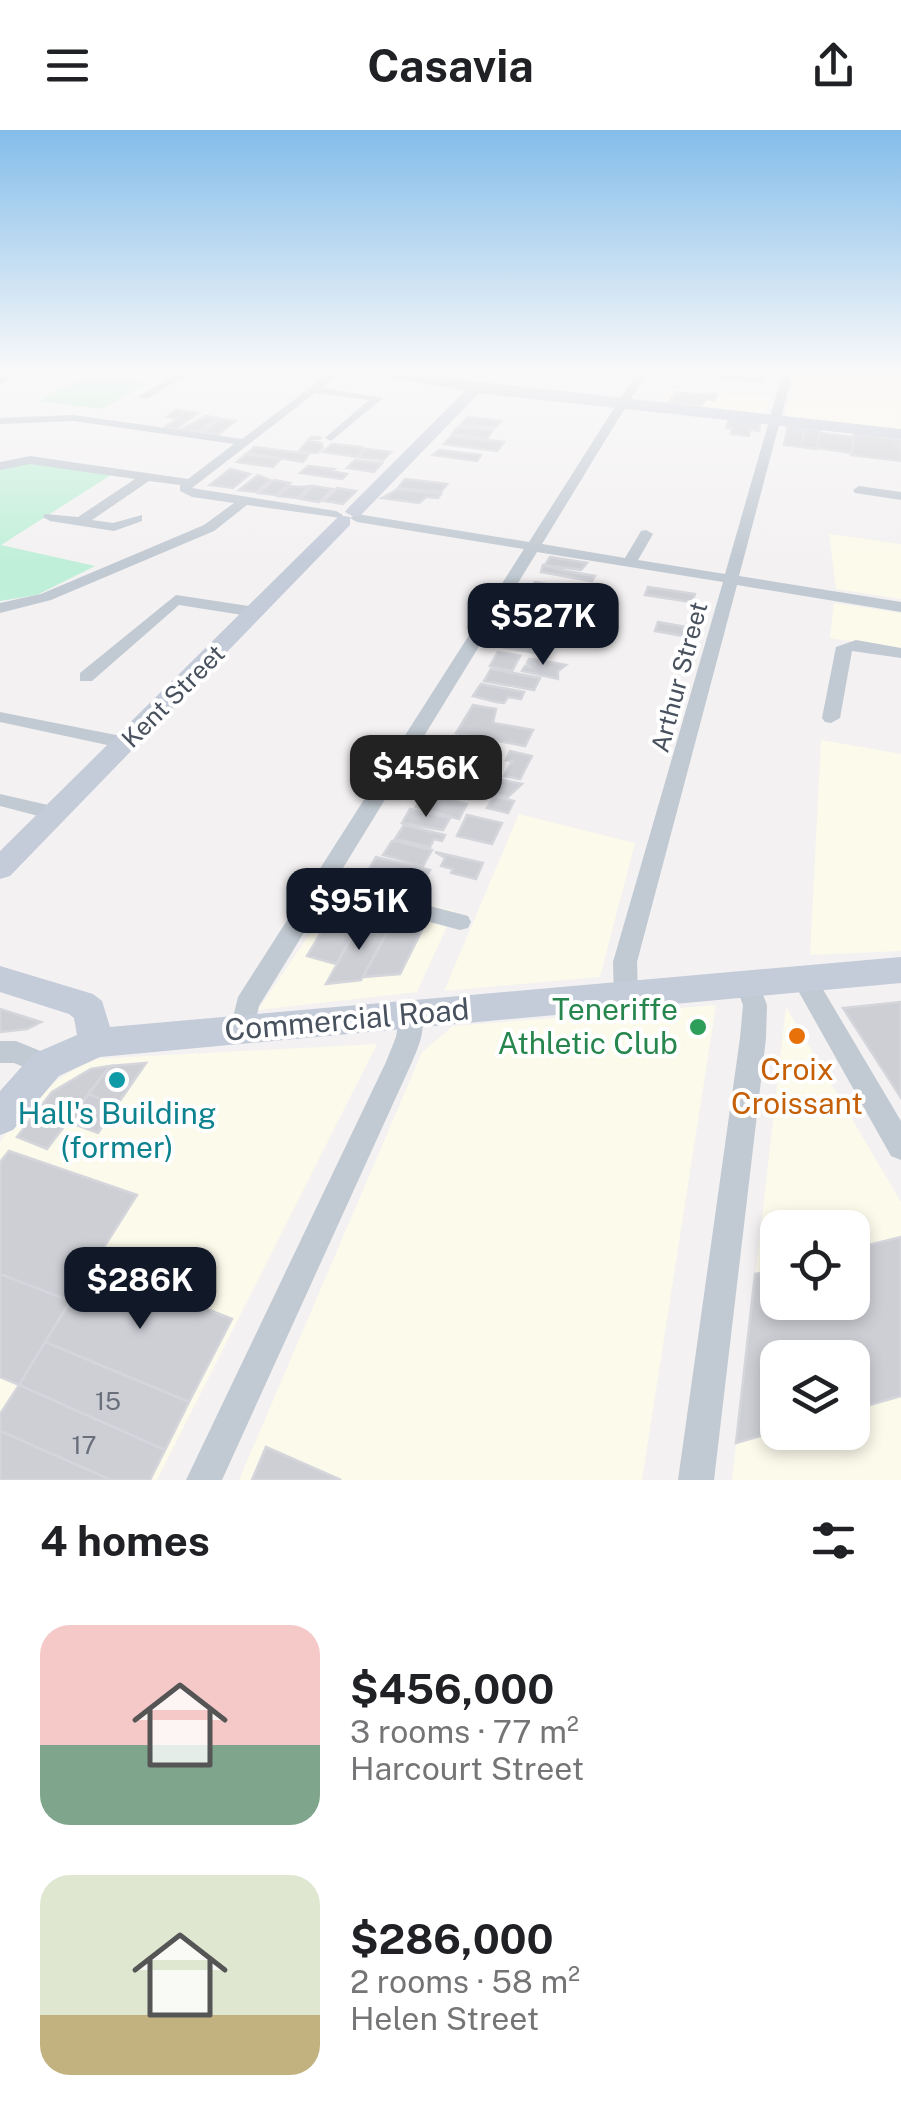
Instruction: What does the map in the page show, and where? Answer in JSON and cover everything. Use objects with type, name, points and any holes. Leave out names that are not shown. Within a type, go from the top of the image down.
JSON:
[{"type":"street","points":[[191,435],[241,442]]},
{"type":"street","points":[[186,486],[251,435]]},
{"type":"street","points":[[331,438],[335,435]]},
{"type":"street","name":"Kent Street","points":[[0,869],[430,435]]},
{"type":"street","points":[[244,1030],[247,1004],[602,435]]},
{"type":"street","name":"Arthur Street","points":[[626,995],[626,962],[771,435]]},
{"type":"street","points":[[0,466],[30,460],[146,476],[245,501],[901,607]]},
{"type":"street","points":[[80,522],[146,476]]},
{"type":"street","points":[[859,490],[901,496]]},
{"type":"street","points":[[0,608],[46,597],[209,528],[245,501]]},
{"type":"street","points":[[50,516],[114,527],[137,518]]},
{"type":"street","points":[[630,562],[646,534]]},
{"type":"street","points":[[86,677],[176,600],[255,612]]},
{"type":"street","points":[[831,718],[844,647],[856,645],[901,653]]},
{"type":"street","points":[[0,717],[126,743]]},
{"type":"street","points":[[0,800],[54,813]]},
{"type":"street","points":[[321,885],[460,922]]},
{"type":"street","name":"Commercial Road","points":[[0,1118],[46,1065],[96,1043],[901,970]]},
{"type":"street","points":[[803,978],[901,1147]]},
{"type":"street","points":[[0,979],[81,1004],[90,1012],[96,1043]]},
{"type":"street","points":[[696,1480],[754,1038],[755,1006],[747,984]]},
{"type":"street","points":[[204,1480],[399,1062],[409,1037],[410,1014]]},
{"type":"street","points":[[0,1052],[16,1052],[46,1065]]},
{"type":"shaded area","points":[[829,534],[901,544],[901,599],[836,589]]},
{"type":"shaded area","points":[[834,603],[901,613],[901,649],[830,638]]},
{"type":"shaded area","points":[[821,740],[901,754],[901,951],[810,955]]},
{"type":"shaded area","points":[[519,814],[635,843],[600,977],[444,991]]},
{"type":"shaded area","points":[[343,885],[454,911],[417,992],[258,1010]]},
{"type":"shaded area","points":[[716,1005],[642,1480],[239,1480],[422,1052],[453,1026]]},
{"type":"shaded area","points":[[786,1007],[901,1202],[901,1480],[732,1480],[760,1235],[760,1320],[870,1320],[870,1210],[763,1210]]},
{"type":"shaded area","points":[[377,1044],[157,1480],[0,1480],[0,1142],[37,1093],[91,1059]]},
{"type":"green space","points":[[27,462],[111,475],[1,545],[95,566],[37,595],[0,601],[0,468]]},
{"type":"building","points":[[786,435],[804,435],[801,447],[784,445]]},
{"type":"building","points":[[804,435],[819,435],[817,449],[801,447]]},
{"type":"building","points":[[820,435],[854,437],[852,453],[817,448]]},
{"type":"building","points":[[854,435],[901,440],[901,446],[896,446],[901,449],[901,461],[851,455]]},
{"type":"building","points":[[451,436],[504,442],[497,451],[444,444]]},
{"type":"building","points":[[311,437],[322,438],[309,440],[321,443],[323,448],[317,453],[299,451]]},
{"type":"building","points":[[332,444],[365,449],[357,457],[323,452]]},
{"type":"building","points":[[254,447],[309,454],[303,462],[248,453]]},
{"type":"building","points":[[366,449],[391,452],[383,460],[358,457]]},
{"type":"building","points":[[439,450],[481,455],[477,461],[433,455]]},
{"type":"building","points":[[246,454],[281,459],[273,467],[237,462]]},
{"type":"building","points":[[355,460],[382,463],[374,472],[347,468]]},
{"type":"building","points":[[308,466],[347,474],[342,479],[300,473]]},
{"type":"building","points":[[230,469],[250,474],[233,488],[210,485]]},
{"type":"building","points":[[258,475],[270,480],[256,492],[239,490]]},
{"type":"building","points":[[405,479],[447,484],[441,492],[398,488]]},
{"type":"building","points":[[274,480],[290,483],[276,495],[259,493]]},
{"type":"building","points":[[290,486],[311,486],[297,498],[278,496]]},
{"type":"building","points":[[313,486],[332,489],[319,502],[300,499]]},
{"type":"building","points":[[337,488],[356,491],[343,504],[324,501]]},
{"type":"building","points":[[398,489],[441,494],[419,503],[382,498]]},
{"type":"building","points":[[550,557],[587,563],[581,570],[545,565]]},
{"type":"building","points":[[543,565],[595,576],[592,581],[541,572]]},
{"type":"building","points":[[535,582],[581,590],[578,596],[562,593],[559,598],[529,594]]},
{"type":"building","points":[[648,587],[695,594],[692,602],[645,595]]},
{"type":"building","points":[[527,609],[575,618],[570,626],[522,617]]},
{"type":"building","points":[[519,620],[589,631],[584,642],[510,634]]},
{"type":"building","points":[[658,622],[692,628],[689,637],[655,631]]},
{"type":"building","points":[[507,637],[544,644],[545,648],[542,654],[502,647]]},
{"type":"building","points":[[498,652],[520,656],[512,671],[490,666]]},
{"type":"building","points":[[529,659],[566,665],[558,671],[558,679],[522,671],[525,666],[530,667]]},
{"type":"building","points":[[491,669],[540,678],[534,690],[484,681]]},
{"type":"building","points":[[481,684],[524,692],[521,699],[508,697],[504,703],[496,702],[473,696]]},
{"type":"building","points":[[473,705],[496,709],[493,723],[533,730],[525,746],[456,733]]},
{"type":"building","points":[[453,742],[493,751],[494,757],[483,770],[442,761]]},
{"type":"building","points":[[510,751],[532,756],[520,779],[504,776],[512,761],[506,760]]},
{"type":"building","points":[[425,763],[469,773],[463,784],[418,774]]},
{"type":"building","points":[[418,777],[453,783],[446,797],[410,789]]},
{"type":"building","points":[[494,778],[522,784],[508,797],[487,792]]},
{"type":"building","points":[[424,794],[467,804],[459,819],[416,807]]},
{"type":"building","points":[[494,796],[514,801],[508,813],[487,808]]},
{"type":"building","points":[[410,809],[450,818],[443,830],[402,823]]},
{"type":"building","points":[[467,815],[502,823],[492,844],[457,836]]},
{"type":"building","points":[[404,825],[445,835],[442,841],[434,839],[430,847],[395,839]]},
{"type":"building","points":[[392,841],[432,850],[423,866],[383,855]]},
{"type":"building","points":[[435,852],[483,863],[476,879],[451,873],[453,869],[441,866],[445,858]]},
{"type":"building","points":[[376,857],[430,870],[421,886],[367,873]]},
{"type":"building","points":[[367,873],[421,886],[412,903],[358,889]]},
{"type":"building","points":[[343,896],[371,903],[336,964],[307,956]]},
{"type":"building","points":[[398,913],[427,920],[400,974],[363,977]]},
{"type":"building","points":[[361,921],[389,928],[361,980],[326,984]]},
{"type":"building","points":[[901,1002],[901,1098],[843,1008]]},
{"type":"building","points":[[0,1009],[41,1022],[27,1029],[0,1032]]},
{"type":"building","name":"Hall's Building (former)","points":[[146,1063],[117,1105],[88,1094],[110,1066]]},
{"type":"building","points":[[110,1066],[47,1149],[17,1137],[52,1092],[91,1069]]},
{"type":"building","points":[[88,1094],[117,1105],[98,1133],[68,1122]]},
{"type":"building","points":[[9,1151],[137,1195],[70,1301],[0,1274],[0,1162]]},
{"type":"building","points":[[901,1237],[901,1396],[870,1405],[870,1340],[760,1340],[760,1436],[736,1443],[755,1274],[760,1273],[760,1320],[870,1320],[870,1245]]},
{"type":"building","points":[[94,1264],[232,1319],[189,1402],[45,1342]]},
{"type":"building","points":[[0,1274],[70,1301],[19,1385],[0,1377]]},
{"type":"building","points":[[45,1342],[189,1402],[165,1450],[19,1385]]},
{"type":"building","points":[[19,1385],[165,1450],[150,1480],[111,1480],[0,1431],[0,1414]]},
{"type":"building","points":[[0,1431],[111,1480],[0,1480]]},
{"type":"building","points":[[266,1447],[341,1480],[252,1480]]},
{"type":"place","name":"Teneriffe Athletic Club","points":[[698,1027]]},
{"type":"place","name":"Croix Croissant","points":[[797,1036]]},
{"type":"place","name":"Hall's Building (former)","points":[[117,1080]]}]
